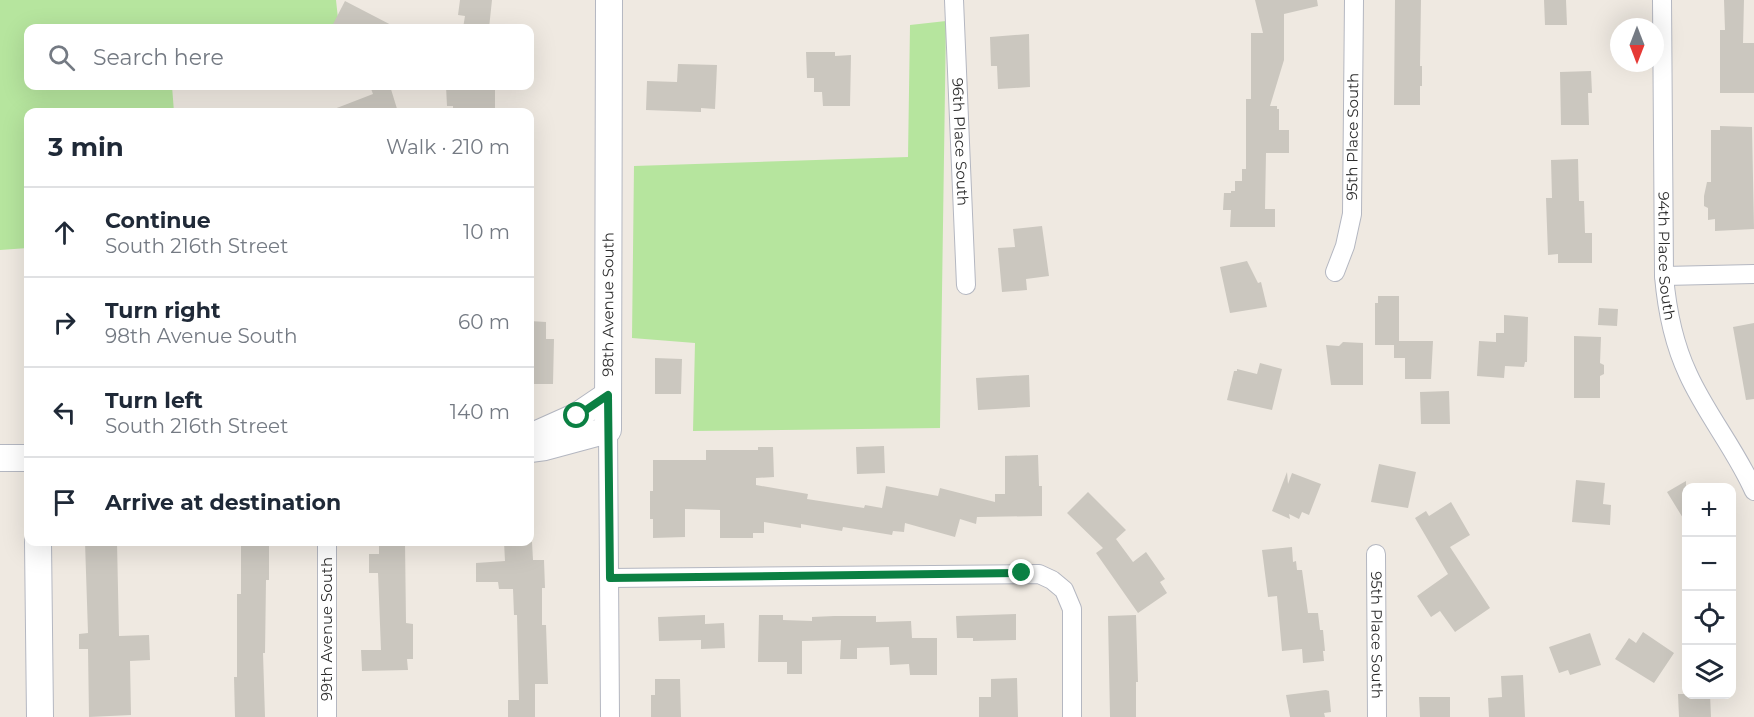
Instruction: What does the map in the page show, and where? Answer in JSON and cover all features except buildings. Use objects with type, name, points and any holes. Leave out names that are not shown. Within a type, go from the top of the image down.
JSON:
[{"type":"street","name":"98th Avenue South","points":[[609,0],[610,717]]},
{"type":"street","name":"96th Place South","points":[[954,0],[966,285]]},
{"type":"street","name":"95th Place South","points":[[1335,272],[1345,246],[1352,214],[1354,0]]},
{"type":"street","name":"94th Place South","points":[[1662,0],[1664,276],[1668,316],[1688,376],[1736,456],[1754,491]]},
{"type":"street","points":[[1664,276],[1754,274]]},
{"type":"street","points":[[534,435],[577,416],[608,395]]},
{"type":"street","points":[[534,448],[545,447],[608,430]]},
{"type":"street","points":[[0,458],[24,458]]},
{"type":"street","points":[[38,546],[40,717]]},
{"type":"street","name":"99th Avenue South","points":[[327,546],[327,717]]},
{"type":"street","name":"95th Place South","points":[[1376,554],[1377,717]]},
{"type":"street","points":[[610,578],[1039,574],[1052,580],[1064,590],[1072,609],[1072,717]]},
{"type":"green space","points":[[0,0],[336,0],[339,24],[24,24],[24,90],[172,90],[174,108],[24,108],[24,248],[0,250]]},
{"type":"green space","points":[[946,21],[940,428],[693,431],[695,343],[632,338],[634,166],[908,157],[910,25]]},
{"type":"route","points":[[577,416],[608,395],[610,578],[1022,573]]}]
